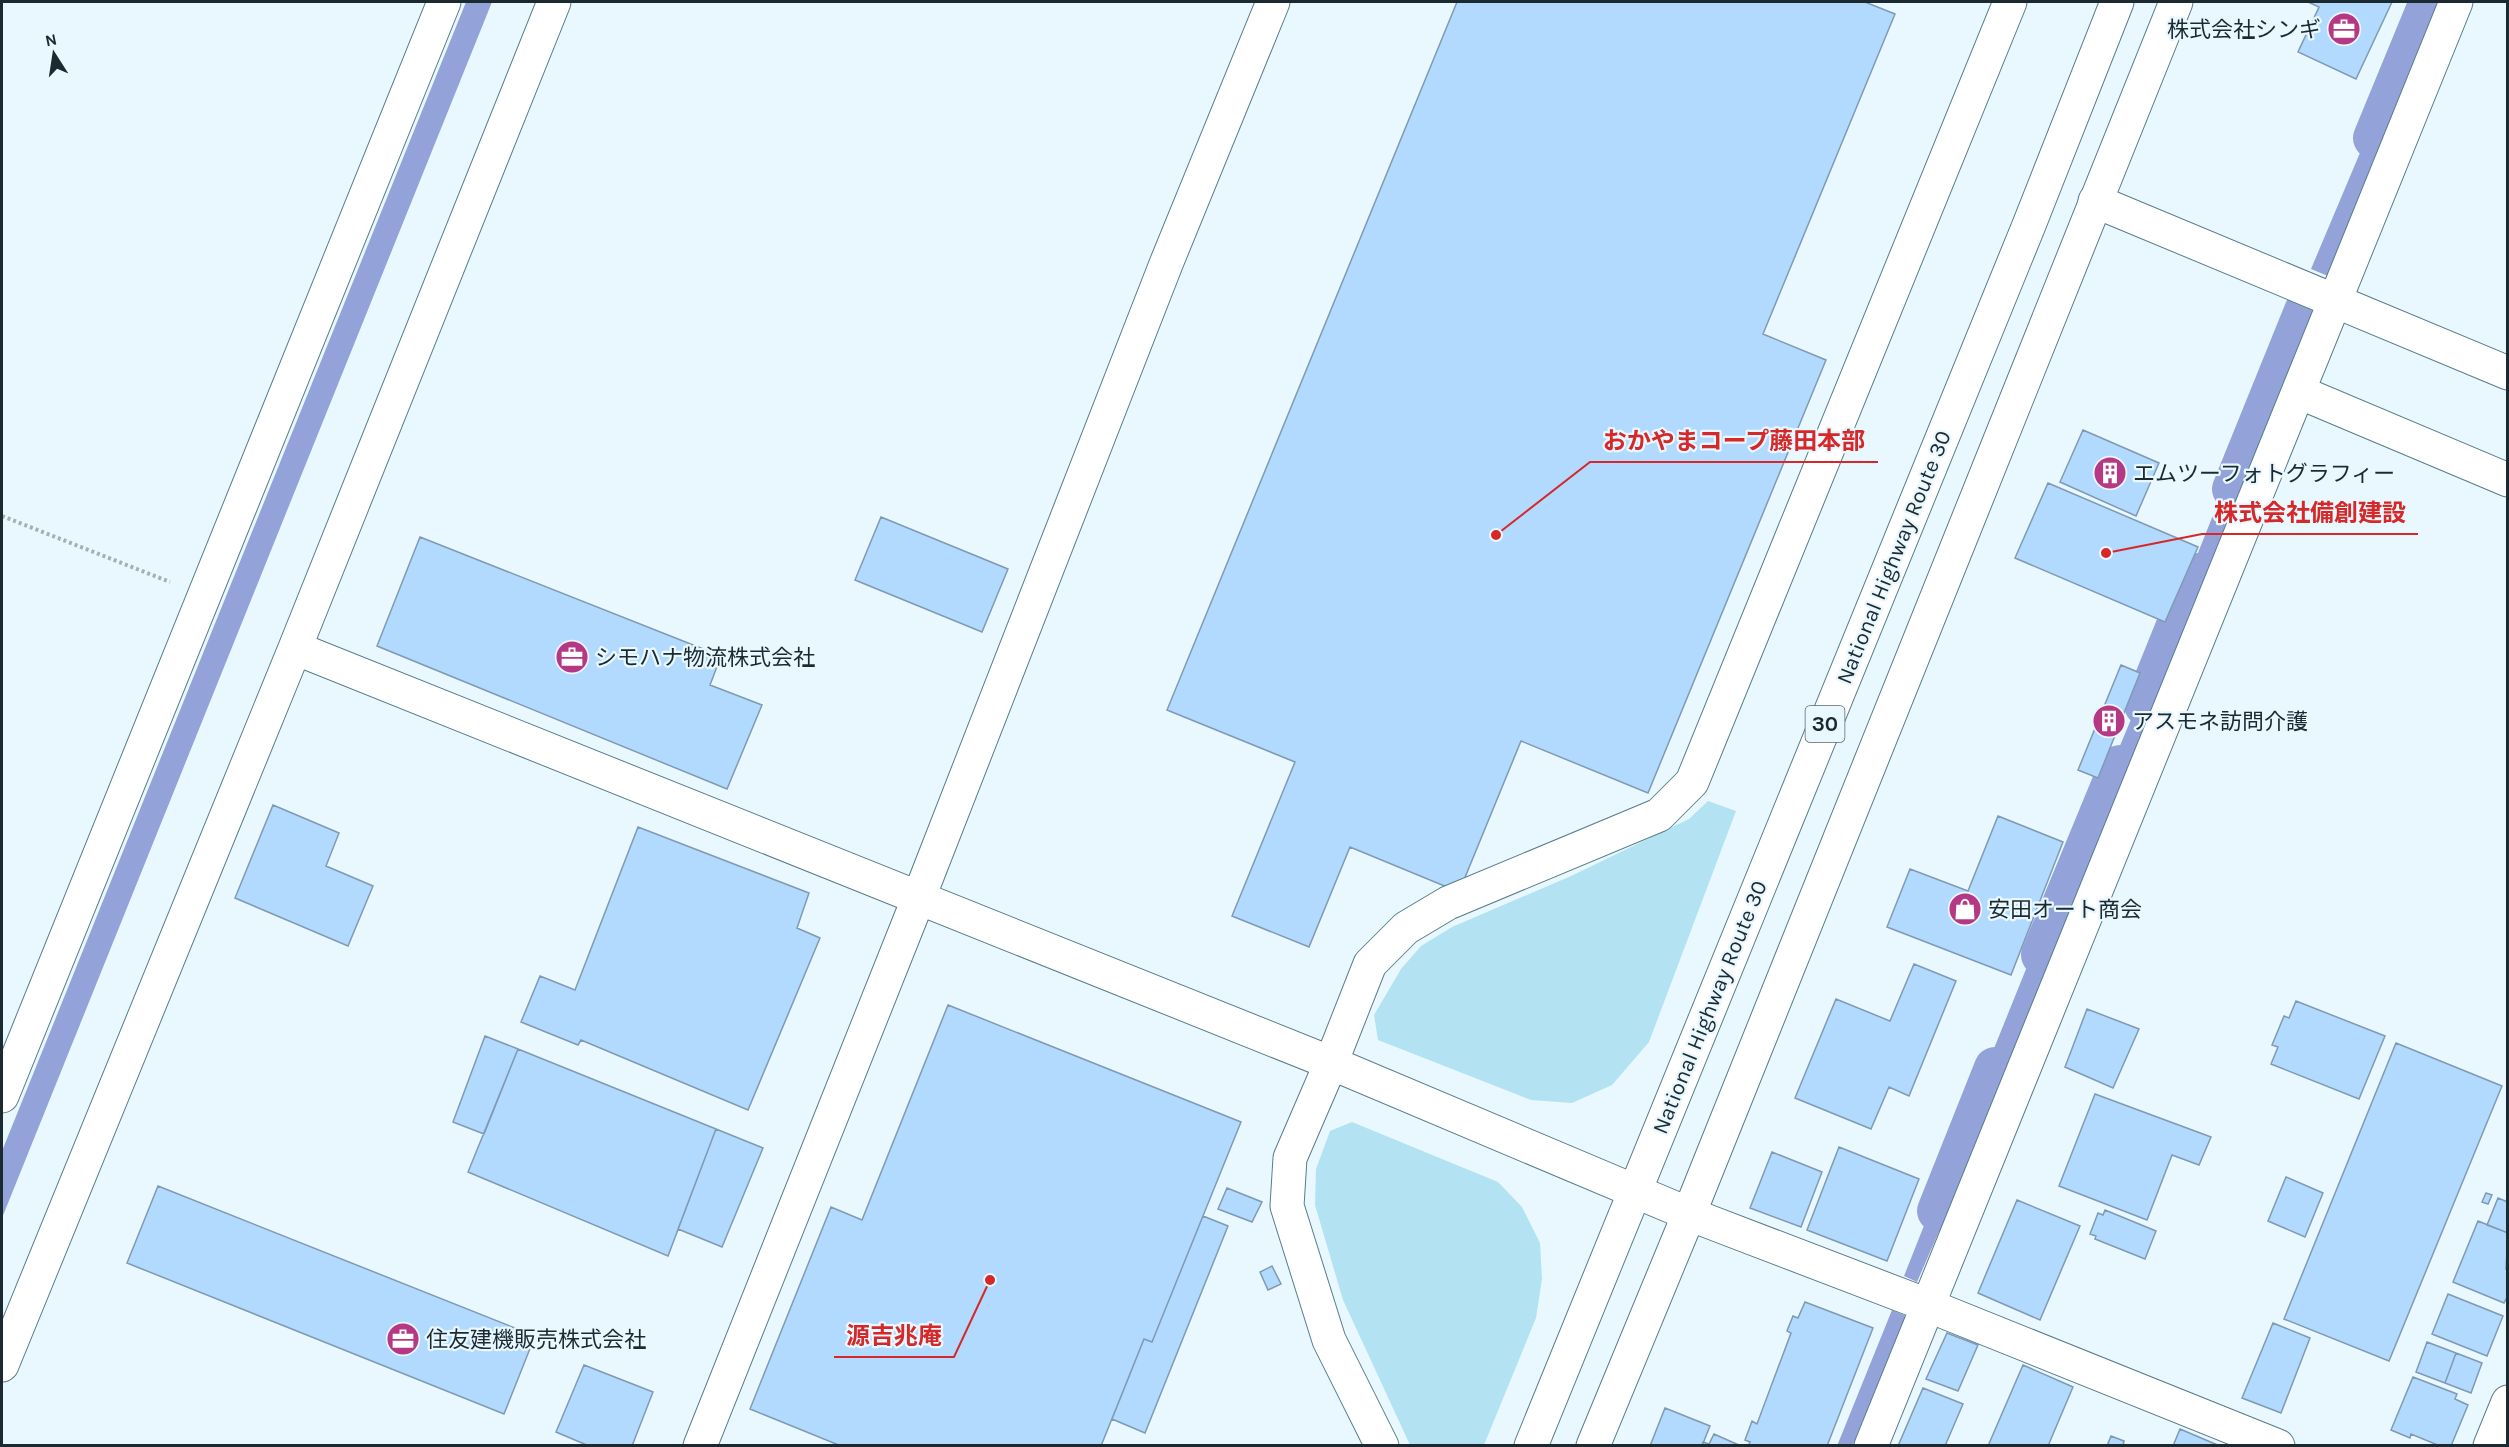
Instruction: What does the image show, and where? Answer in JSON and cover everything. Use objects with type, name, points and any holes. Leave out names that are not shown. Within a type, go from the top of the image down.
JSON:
[{"type":"main road","points":[[2,1095],[444,2]]},
{"type":"main road","points":[[2,1365],[295,648],[554,2]]},
{"type":"main road","points":[[700,1446],[919,897],[1166,264],[1273,2]]},
{"type":"main road","points":[[1382,1446],[1329,1340],[1287,1206],[1290,1158],[1370,964],[1407,928],[1448,903],[1659,815],[1692,782],[2010,2]]},
{"type":"main road","name":"National Highway Route 30","points":[[1531,1446],[2024,236],[2117,2]]},
{"type":"main road","name":"30","points":[[1593,1446],[1689,1214],[2176,2]]},
{"type":"main road","points":[[1871,1446],[2456,2]]},
{"type":"main road","points":[[2095,201],[2508,373]]},
{"type":"main road","points":[[2299,392],[2508,480]]},
{"type":"main road","points":[[295,648],[1331,1063],[1689,1214],[1927,1305],[2278,1446]]},
{"type":"main road","points":[[2490,1446],[2508,1402]]},
{"type":"path","points":[[2,516],[204,596]]},
{"type":"shaded area","points":[[1708,801],[1736,811],[1649,1042],[1612,1085],[1572,1103],[1531,1100],[1378,1040],[1374,1015],[1401,969],[1421,946],[1452,927],[1571,876],[1689,819]]},
{"type":"shaded area","points":[[1352,1122],[1498,1182],[1522,1207],[1540,1243],[1542,1279],[1536,1318],[1484,1445],[1410,1445],[1343,1300],[1315,1205],[1316,1169],[1330,1131]]},
{"type":"water","points":[[466,2],[492,2],[2,1218],[2,1151]]},
{"type":"water","points":[[2421,2],[2439,2],[2416,59],[2401,51]]},
{"type":"water","points":[[2389,84],[2405,89],[2328,276],[2311,269]]},
{"type":"water","points":[[2287,330],[2305,336],[2267,431],[2250,424]]},
{"type":"water","points":[[2246,433],[2262,440],[2185,632],[2169,625]]},
{"type":"water","points":[[2160,650],[2175,656],[2107,820],[2091,815]]},
{"type":"water","points":[[2055,897],[2073,904],[1983,1125],[1966,1118]]},
{"type":"water","points":[[1952,1155],[1965,1159],[1968,1165],[1917,1282],[1904,1276]]},
{"type":"water","points":[[1892,1310],[1906,1316],[1853,1445],[1837,1446]]},
{"type":"building","points":[[1457,2],[1865,2],[1895,14],[1763,334],[1826,360],[1648,793],[1521,741],[1459,892],[1350,847],[1309,947],[1232,916],[1295,762],[1167,710]]},
{"type":"building","name":"株式会社シンギ","points":[[2308,2],[2392,2],[2356,79],[2298,52],[2319,7]]},
{"type":"building","name":"エムツーフォトグラフィー","points":[[2083,430],[2159,463],[2136,516],[2060,482]]},
{"type":"building","points":[[2048,483],[2198,547],[2165,622],[2015,558]]},
{"type":"building","points":[[881,517],[1008,569],[982,632],[855,580]]},
{"type":"building","points":[[420,537],[721,656],[710,685],[762,705],[727,789],[377,646]]},
{"type":"building","name":"アスモネ訪問介護","points":[[2121,665],[2140,673],[2098,778],[2078,770]]},
{"type":"building","points":[[273,805],[339,833],[326,866],[373,886],[348,946],[235,898]]},
{"type":"building","name":"安田オート商会","points":[[1998,816],[2063,842],[2011,975],[1887,927],[1910,869],[1968,891]]},
{"type":"building","points":[[638,827],[809,893],[797,928],[820,938],[748,1110],[581,1040],[578,1045],[521,1022],[540,976],[575,990]]},
{"type":"building","points":[[1914,964],[1956,981],[1909,1096],[1889,1087],[1871,1129],[1795,1098],[1836,999],[1890,1021]]},
{"type":"building","points":[[2296,1001],[2385,1036],[2359,1099],[2271,1064],[2278,1047],[2272,1045],[2284,1016],[2289,1018]]},
{"type":"building","points":[[948,1005],[1241,1122],[1152,1342],[1144,1339],[1101,1446],[841,1446],[750,1409],[831,1207],[862,1220]]},
{"type":"building","points":[[2087,1009],[2139,1029],[2113,1088],[2065,1067]]},
{"type":"building","points":[[485,1036],[518,1049],[484,1134],[453,1122]]},
{"type":"building","points":[[2396,1043],[2502,1086],[2389,1361],[2284,1319]]},
{"type":"building","points":[[518,1049],[716,1129],[668,1256],[468,1172]]},
{"type":"building","points":[[2095,1094],[2211,1137],[2199,1165],[2172,1155],[2147,1220],[2059,1186]]},
{"type":"building","points":[[716,1129],[763,1148],[722,1247],[678,1229]]},
{"type":"building","points":[[1839,1147],[1919,1179],[1887,1261],[1807,1230]]},
{"type":"building","points":[[1772,1152],[1822,1172],[1801,1227],[1750,1208]]},
{"type":"building","points":[[2286,1177],[2323,1193],[2305,1237],[2268,1221]]},
{"type":"building","points":[[158,1186],[535,1336],[504,1414],[127,1263]]},
{"type":"building","points":[[1227,1188],[1262,1202],[1252,1222],[1218,1209]]},
{"type":"building","points":[[2486,1193],[2492,1195],[2488,1204],[2482,1202]]},
{"type":"building","points":[[2498,1198],[2508,1202],[2508,1233],[2487,1225]]},
{"type":"building","points":[[2017,1200],[2080,1226],[2040,1320],[1978,1293]]},
{"type":"building","points":[[2105,1210],[2156,1231],[2145,1259],[2095,1239],[2096,1236],[2090,1234],[2098,1213],[2103,1215]]},
{"type":"building","points":[[1203,1216],[1228,1226],[1145,1433],[1112,1419],[1144,1339],[1152,1342]]},
{"type":"building","points":[[2478,1221],[2508,1233],[2506,1269],[2508,1269],[2508,1295],[2504,1303],[2453,1282]]},
{"type":"building","points":[[1272,1266],[1281,1284],[1268,1290],[1260,1272]]},
{"type":"building","points":[[2448,1294],[2503,1316],[2487,1356],[2432,1334]]},
{"type":"building","points":[[1805,1302],[1873,1328],[1827,1446],[1748,1446],[1750,1442],[1745,1440],[1752,1421],[1757,1424],[1791,1333],[1787,1331],[1793,1316],[1798,1318]]},
{"type":"building","points":[[2273,1323],[2310,1338],[2281,1413],[2242,1398]]},
{"type":"building","points":[[1947,1333],[1978,1345],[1958,1391],[1926,1379]]},
{"type":"building","points":[[2427,1342],[2456,1353],[2445,1383],[2416,1372]]},
{"type":"building","points":[[2456,1353],[2482,1363],[2471,1393],[2445,1383]]},
{"type":"building","points":[[584,1365],[653,1392],[632,1446],[589,1446],[556,1432]]},
{"type":"building","points":[[2023,1365],[2073,1387],[2048,1446],[1988,1446]]},
{"type":"building","points":[[2413,1377],[2457,1394],[2455,1399],[2468,1405],[2451,1446],[2440,1446],[2411,1434],[2410,1438],[2391,1430]]},
{"type":"building","points":[[1923,1388],[1963,1404],[1945,1446],[1898,1446]]},
{"type":"building","points":[[1665,1408],[1710,1426],[1702,1446],[1650,1446]]},
{"type":"building","points":[[2180,1429],[2220,1446],[2173,1446]]},
{"type":"building","points":[[1714,1434],[1741,1446],[1702,1446],[1703,1442],[1709,1444]]},
{"type":"building","points":[[2111,1436],[2124,1441],[2123,1446],[2107,1446]]},
{"type":"waterway","points":[[2374,138],[2430,2]]},
{"type":"waterway","points":[[2233,489],[2305,311]]},
{"type":"waterway","points":[[2145,705],[2198,574]]},
{"type":"waterway","points":[[2042,955],[2120,766]]},
{"type":"waterway","points":[[1938,1211],[1995,1068]]},
{"type":"place","name":"株式会社シンギ","points":[[2344,29]]},
{"type":"place","name":"エムツーフォトグラフィー","points":[[2110,473]]},
{"type":"place","name":"おかやまコープ藤田本部","points":[[1496,535]]},
{"type":"place","name":"株式会社備創建設","points":[[2106,553]]},
{"type":"place","name":"シモハナ物流株式会社","points":[[572,657]]},
{"type":"place","name":"アスモネ訪問介護","points":[[2109,721]]},
{"type":"place","name":"安田オート商会","points":[[1965,909]]},
{"type":"place","name":"源吉兆庵","points":[[990,1280]]},
{"type":"place","name":"住友建機販売株式会社","points":[[403,1339]]}]
